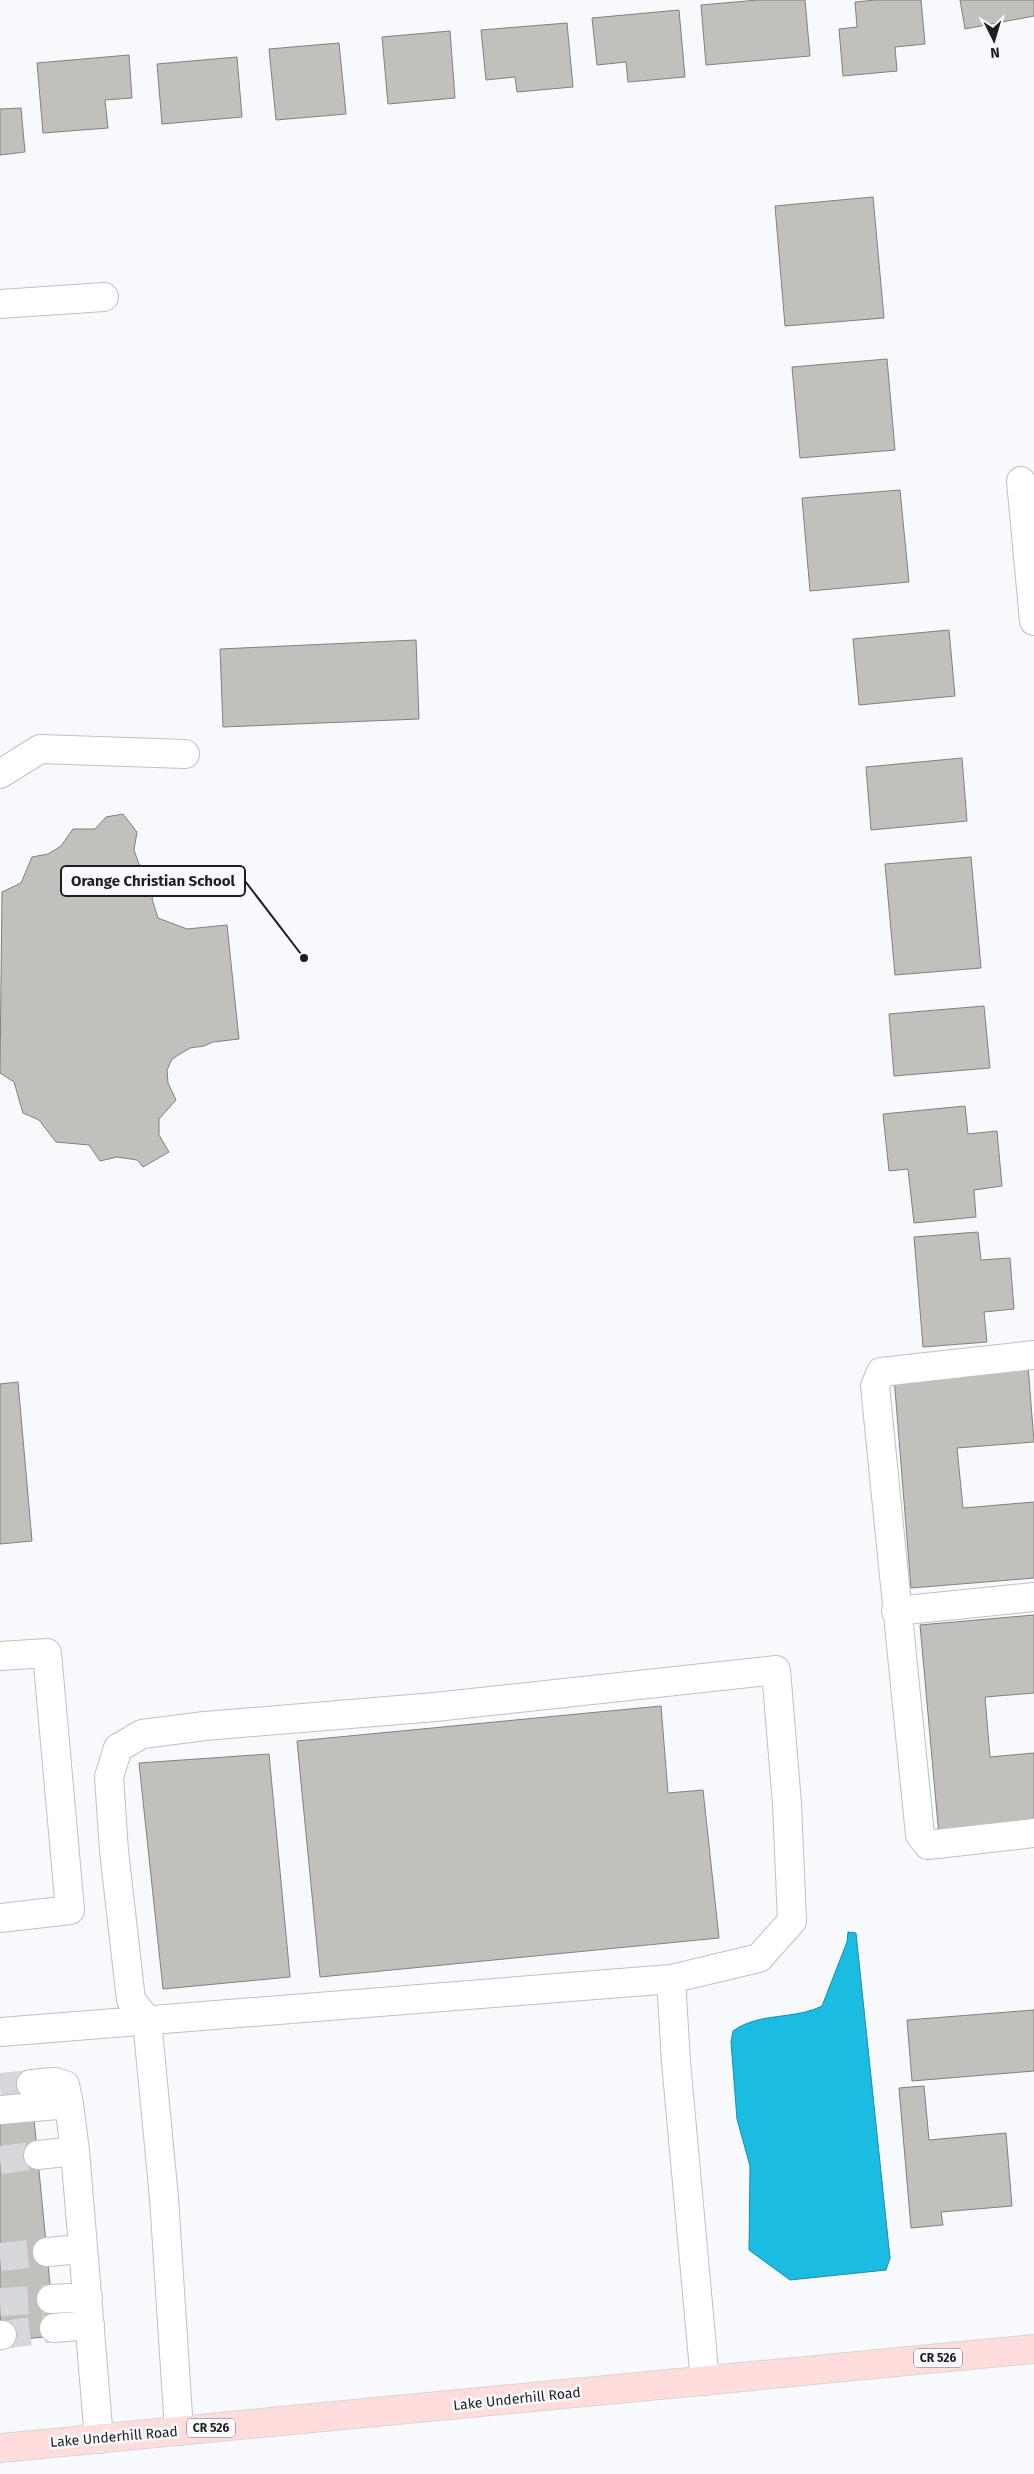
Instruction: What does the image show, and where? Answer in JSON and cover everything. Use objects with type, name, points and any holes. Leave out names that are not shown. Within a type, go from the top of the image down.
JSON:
[{"type":"main road","name":"Lake Underhill Road","points":[[0,2448],[1034,2349]]},
{"type":"street","points":[[0,304],[104,297]]},
{"type":"street","points":[[1021,480],[1034,621]]},
{"type":"street","points":[[0,774],[40,749],[186,754]]},
{"type":"street","points":[[1034,1355],[882,1372],[875,1386],[896,1611],[920,1835],[928,1845],[1034,1833]]},
{"type":"street","points":[[896,1611],[1034,1597]]},
{"type":"street","points":[[0,1656],[47,1653],[70,1910],[0,1918]]},
{"type":"street","points":[[0,2032],[147,2020],[671,1979],[758,1958],[792,1921],[787,1804],[776,1670],[435,1707],[205,1726],[142,1734],[118,1748],[109,1777],[114,1851],[131,2000],[147,2020],[164,2198],[180,2431]]},
{"type":"street","points":[[671,1979],[676,2062],[705,2381]]},
{"type":"street","points":[[31,2084],[55,2082],[65,2085],[69,2104],[75,2151],[100,2439]]},
{"type":"street","points":[[0,2110],[69,2104]]},
{"type":"street","points":[[38,2156],[75,2151]]},
{"type":"street","points":[[47,2252],[83,2249]]},
{"type":"street","points":[[51,2299],[88,2297]]},
{"type":"street","points":[[54,2328],[90,2325]]},
{"type":"water","points":[[848,1932],[856,1933],[890,2258],[886,2270],[790,2280],[749,2250],[750,2166],[737,2119],[731,2042],[733,2031],[743,2025],[765,2018],[800,2013],[822,2006],[847,1942]]},
{"type":"building","points":[[758,0],[805,0],[810,56],[706,65],[701,5]]},
{"type":"building","points":[[921,0],[925,44],[895,47],[897,71],[843,76],[839,29],[857,27],[855,2]]},
{"type":"building","points":[[960,0],[1034,0],[1034,16],[965,29]]},
{"type":"building","points":[[679,10],[685,77],[628,82],[626,62],[597,65],[592,18]]},
{"type":"building","points":[[567,23],[573,87],[517,92],[515,77],[486,80],[481,30]]},
{"type":"building","points":[[450,31],[455,98],[388,104],[382,37]]},
{"type":"building","points":[[339,43],[346,114],[276,120],[269,49]]},
{"type":"building","points":[[129,55],[132,98],[105,100],[108,128],[43,133],[37,63]]},
{"type":"building","points":[[237,57],[242,117],[162,124],[157,64]]},
{"type":"building","points":[[21,108],[25,152],[0,155],[0,109]]},
{"type":"building","points":[[873,197],[884,318],[785,326],[775,206]]},
{"type":"building","points":[[887,359],[895,450],[800,458],[792,367]]},
{"type":"building","points":[[900,490],[909,582],[810,591],[802,498]]},
{"type":"building","points":[[949,630],[955,696],[859,705],[853,639]]},
{"type":"building","points":[[416,640],[419,719],[223,727],[220,649]]},
{"type":"building","points":[[962,758],[967,821],[871,830],[866,767]]},
{"type":"building","points":[[123,814],[137,832],[134,850],[139,864],[158,879],[152,899],[158,918],[187,929],[227,925],[239,1039],[213,1042],[204,1046],[190,1048],[172,1059],[167,1070],[168,1083],[176,1100],[159,1119],[159,1135],[169,1152],[143,1167],[137,1160],[117,1157],[100,1161],[89,1145],[56,1142],[39,1120],[23,1113],[14,1082],[0,1073],[2,892],[21,883],[32,857],[48,854],[61,846],[73,829],[95,829],[106,817]]},
{"type":"building","points":[[971,857],[981,968],[895,975],[885,864]]},
{"type":"building","points":[[984,1006],[990,1068],[894,1076],[889,1014]]},
{"type":"building","points":[[965,1106],[968,1134],[997,1131],[1002,1186],[974,1190],[976,1217],[914,1223],[908,1169],[889,1171],[883,1114]]},
{"type":"building","points":[[978,1232],[981,1260],[1010,1258],[1014,1309],[984,1312],[987,1342],[923,1347],[914,1237]]},
{"type":"building","points":[[1028,1366],[1034,1442],[957,1448],[963,1508],[1034,1502],[1034,1578],[911,1588],[894,1377]]},
{"type":"building","points":[[18,1382],[32,1541],[0,1544],[0,1384]]},
{"type":"building","points":[[1034,1615],[1034,1693],[985,1697],[990,1757],[1034,1753],[1034,1827],[939,1836],[920,1625]]},
{"type":"building","points":[[661,1706],[668,1793],[703,1790],[719,1938],[320,1977],[297,1741]]},
{"type":"building","points":[[269,1754],[290,1977],[163,1989],[139,1763]]},
{"type":"building","points":[[1034,2010],[1034,2071],[912,2081],[907,2020]]},
{"type":"building","points":[[924,2086],[929,2140],[1006,2133],[1012,2206],[941,2212],[943,2225],[911,2228],[899,2088]]},
{"type":"building","points":[[34,2119],[55,2336],[2,2341],[0,2315],[0,2122]]},
{"type":"tunnel","points":[[0,2087],[31,2084]]},
{"type":"tunnel","points":[[0,2160],[38,2155]]},
{"type":"tunnel","points":[[0,2257],[47,2252]]},
{"type":"tunnel","points":[[0,2302],[51,2299]]},
{"type":"tunnel","points":[[2,2335],[54,2328]]},
{"type":"place","name":"Orange Christian School","points":[[304,958]]}]
